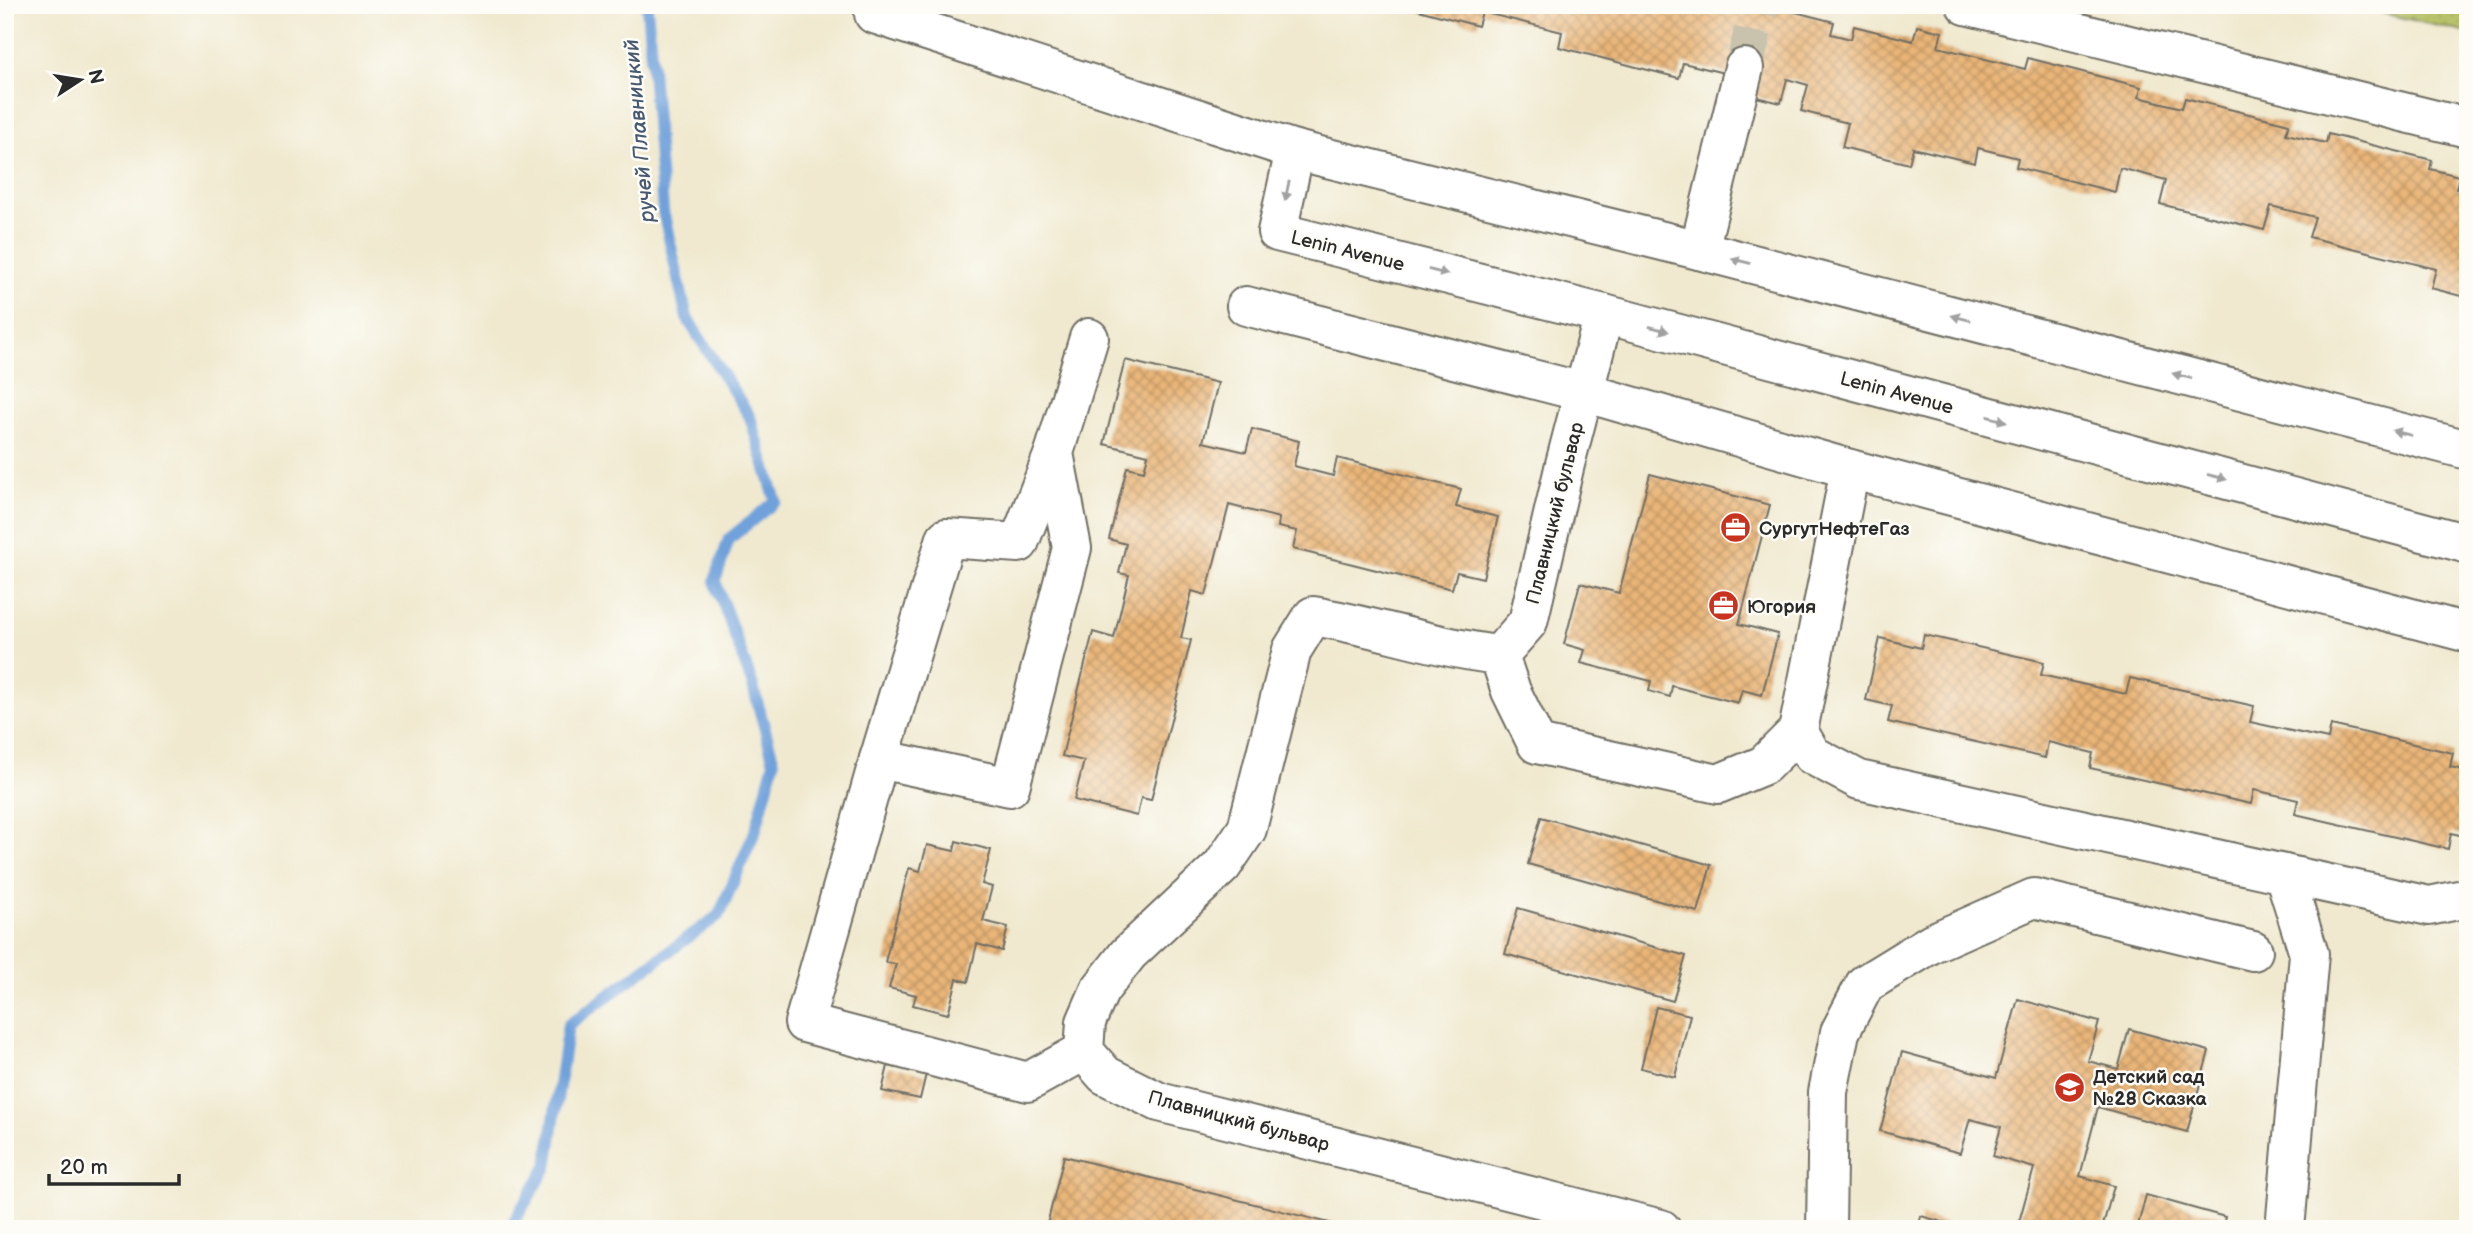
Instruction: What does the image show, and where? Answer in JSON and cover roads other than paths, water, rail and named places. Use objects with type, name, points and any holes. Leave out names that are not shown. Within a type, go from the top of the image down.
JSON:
[{"type":"street","points":[[876,5],[874,14],[1295,150],[1699,250],[2468,450]]},
{"type":"street","points":[[1966,5],[2468,128]]},
{"type":"street","points":[[1699,250],[1744,68]]},
{"type":"street","name":"Lenin Avenue","points":[[1295,150],[1277,232],[1604,314],[2468,544]]},
{"type":"street","points":[[1246,306],[1583,392],[1850,469],[2468,633]]},
{"type":"street","name":"Плавницкий бульвар","points":[[1499,655],[1528,622],[1604,314]]},
{"type":"street","points":[[1089,338],[1055,453],[1019,543],[946,538],[879,759],[804,1023],[1028,1082],[1084,1051],[1086,1022],[1100,990],[1128,954],[1222,866],[1247,829],[1292,650],[1313,616],[1350,622],[1459,650],[1499,655],[1511,691],[1537,744],[1718,784],[1764,765],[1798,731],[1850,469]]},
{"type":"street","points":[[879,759],[1010,787],[1072,548],[1055,453]]},
{"type":"street","points":[[1798,731],[1812,755],[1859,780],[2429,906],[2468,898]]},
{"type":"street","points":[[2284,874],[2309,954],[2286,1229]]},
{"type":"street","points":[[1826,1229],[1828,1093],[1840,1032],[1865,984],[1932,943],[2034,898],[2253,951]]},
{"type":"street","name":"Плавницкий бульвар","points":[[1084,1051],[1105,1075],[1159,1102],[1661,1229]]},
{"type":"waterway","name":"ручей Плавницкий","points":[[509,1229],[547,1167],[568,1025],[719,915],[756,829],[774,762],[752,683],[715,581],[729,539],[776,501],[750,417],[687,318],[663,211],[647,5]]},
{"type":"tunnel","points":[[1744,68],[1759,5]]},
{"type":"place","name":"СургутНефтеГаз","points":[[1736,528]]},
{"type":"place","name":"Югория","points":[[1724,606]]},
{"type":"place","name":"Детский сад №28 Сказка","points":[[2070,1087]]}]
